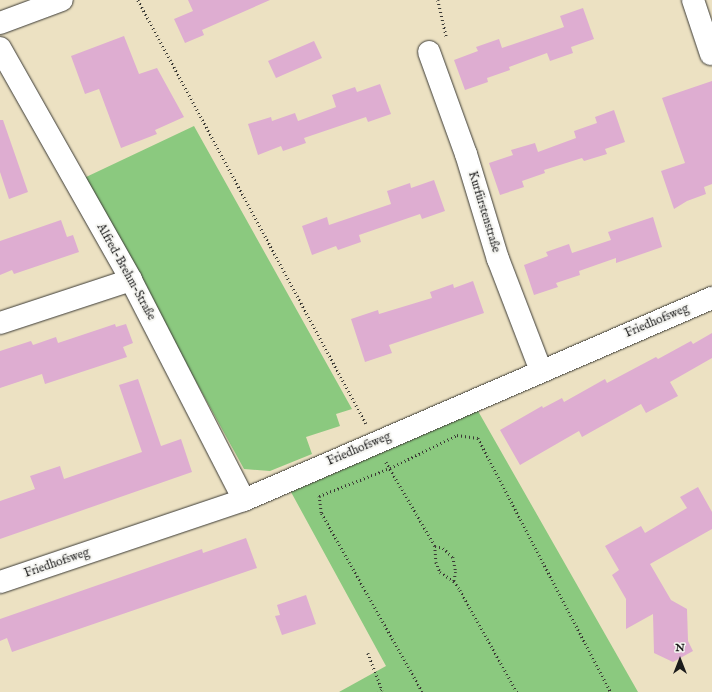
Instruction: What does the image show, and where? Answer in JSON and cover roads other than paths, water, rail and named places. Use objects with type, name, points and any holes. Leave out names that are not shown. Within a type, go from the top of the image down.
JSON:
[{"type":"street","points":[[0,24],[62,0]]},
{"type":"street","points":[[694,0],[711,54]]},
{"type":"street","name":"Alfred-Brehm-Straße","points":[[0,48],[131,280],[244,500]]},
{"type":"street","name":"Kurfürstenstraße","points":[[429,52],[466,154],[498,259],[541,371]]},
{"type":"street","points":[[0,322],[131,280]]},
{"type":"street","name":"Friedhofsweg","points":[[0,582],[244,500],[375,442],[712,298]]}]
